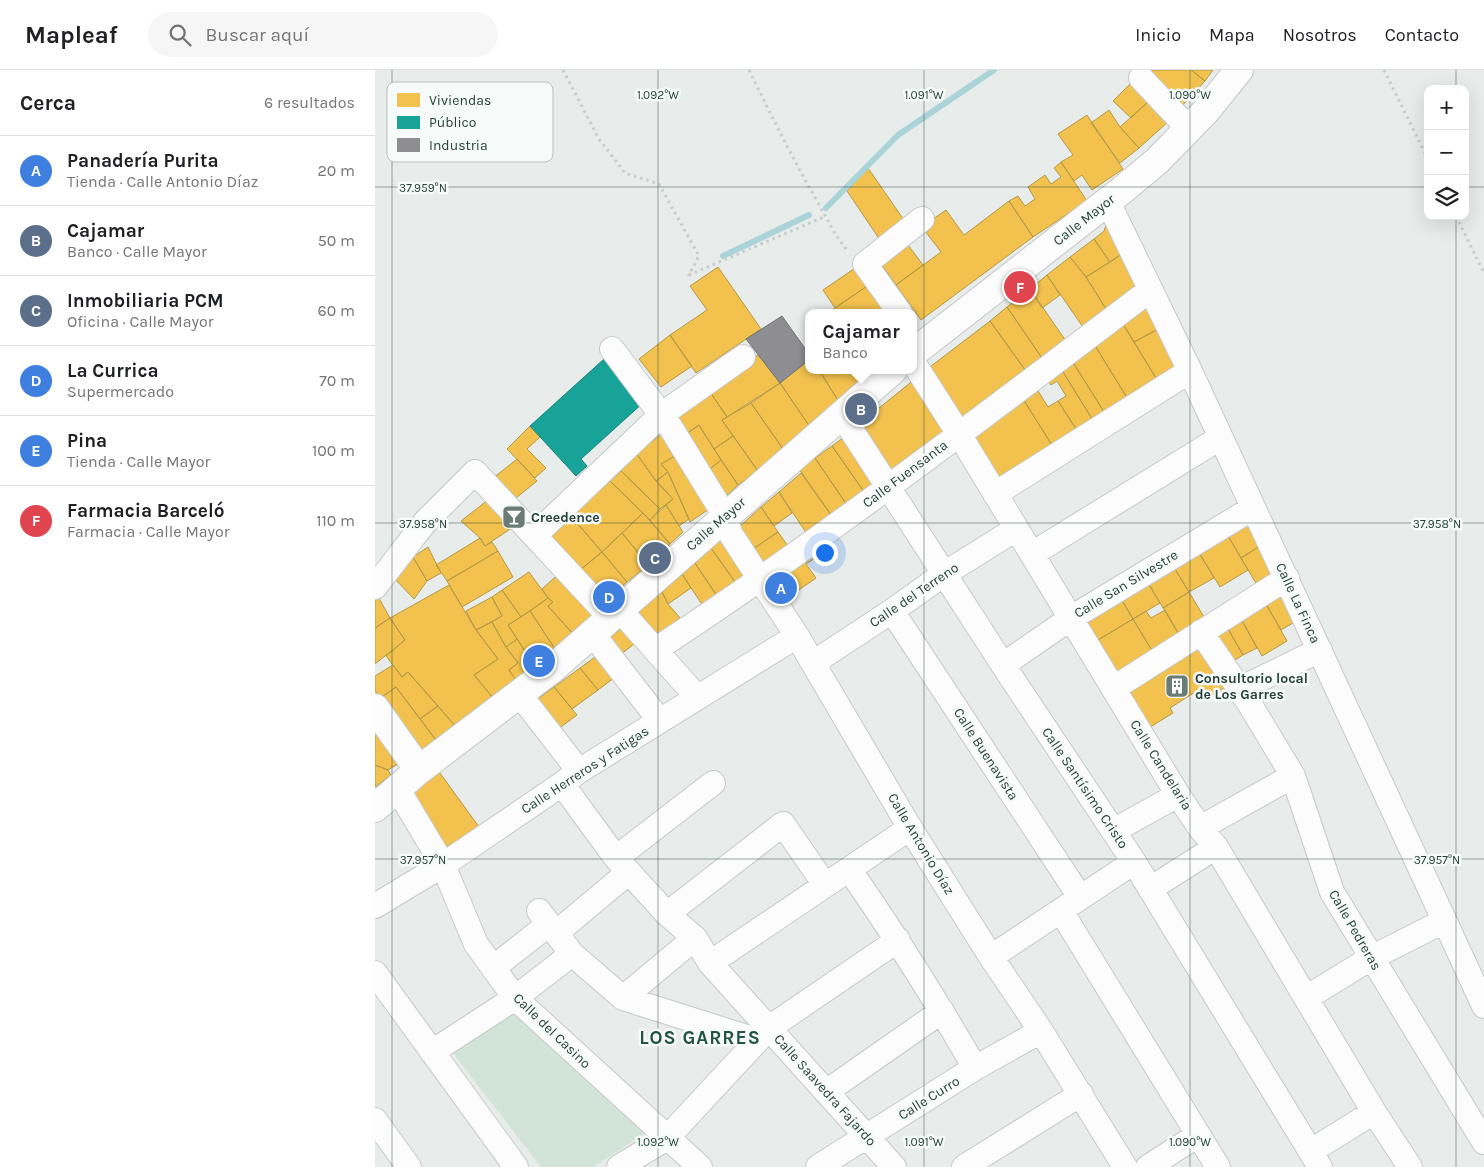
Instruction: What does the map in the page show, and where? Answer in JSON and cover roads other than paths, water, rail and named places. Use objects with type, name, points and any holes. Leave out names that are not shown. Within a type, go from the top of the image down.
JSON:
[{"type":"main road","name":"Calle Mayor","points":[[917,347],[1108,202],[1157,161],[1205,112],[1239,70]]},
{"type":"main road","name":"Calle Mayor","points":[[375,808],[419,770],[520,694],[888,374]]},
{"type":"main road","points":[[375,708],[419,770]]},
{"type":"street","points":[[1141,78],[1189,129]]},
{"type":"street","name":"Calle La Finca","points":[[1108,202],[1287,578],[1484,1006]]},
{"type":"street","points":[[897,309],[865,264],[922,219]]},
{"type":"street","name":"Calle Fuensanta","points":[[655,650],[761,578],[889,487],[1151,290]]},
{"type":"street","name":"Calle Antonio Díaz","points":[[612,349],[671,428],[725,516],[730,533],[797,636],[910,828],[991,957],[1081,1094],[1118,1164]]},
{"type":"street","name":"Calle Candelaria","points":[[917,350],[959,434],[1031,554],[1178,795],[1200,828],[1216,847],[1374,1112],[1410,1167]]},
{"type":"street","points":[[535,535],[661,415],[743,357]]},
{"type":"street","points":[[995,494],[1190,371]]},
{"type":"street","name":"Calle Santísimo Cristo","points":[[841,414],[1003,665],[1134,862],[1316,1162]]},
{"type":"street","points":[[1031,554],[1220,438]]},
{"type":"street","points":[[375,587],[425,522],[475,472],[535,535],[607,620],[660,721]]},
{"type":"street","name":"Calle San Silvestre","points":[[1003,665],[1071,618],[1253,508]]},
{"type":"street","name":"Calle del Terreno","points":[[813,663],[944,574],[1016,529]]},
{"type":"street","points":[[1114,688],[1287,578]]},
{"type":"street","name":"Calle Buenavista","points":[[892,611],[1071,904],[1198,1135],[1218,1167]]},
{"type":"street","points":[[607,620],[655,650],[697,697]]},
{"type":"street","name":"Calle Pedreras","points":[[1201,632],[1240,689],[1293,776],[1332,892],[1484,1142]]},
{"type":"street","name":"Calle Herreros y Fatigas","points":[[375,906],[443,865],[571,778],[697,697],[797,636]]},
{"type":"street","points":[[1240,689],[1320,650]]},
{"type":"street","name":"Calle Saavedra Fajardo","points":[[520,694],[623,865],[667,914],[695,938],[762,1034],[827,1092],[894,1167]]},
{"type":"street","points":[[1200,828],[1293,776]]},
{"type":"street","points":[[493,968],[623,865],[713,783]]},
{"type":"street","name":"Calle del Casino","points":[[397,788],[443,865],[476,944],[515,998],[700,1167]]},
{"type":"street","points":[[1113,831],[1178,795]]},
{"type":"street","points":[[667,914],[783,824],[825,885]]},
{"type":"street","points":[[711,963],[910,828]]},
{"type":"street","points":[[1150,889],[1216,847]]},
{"type":"street","points":[[991,957],[1134,862]]},
{"type":"street","points":[[849,869],[898,940],[943,1011],[975,1068]]},
{"type":"street","points":[[1306,998],[1371,958],[1444,921]]},
{"type":"street","points":[[548,923],[572,954],[623,998],[762,1034]]},
{"type":"street","points":[[623,998],[695,938]]},
{"type":"street","points":[[619,1167],[667,1138],[762,1034],[898,940]]},
{"type":"street","points":[[432,1052],[515,998],[572,954]]},
{"type":"street","points":[[375,973],[516,1167]]},
{"type":"street","points":[[827,1092],[943,1011]]},
{"type":"street","name":"Calle Curro","points":[[818,1167],[975,1068],[1041,1031]]},
{"type":"street","points":[[964,1167],[1081,1094]]},
{"type":"street","points":[[1316,1162],[1374,1112]]},
{"type":"street","points":[[375,1120],[409,1167]]},
{"type":"street","points":[[1148,1167],[1198,1135]]},
{"type":"waterway","points":[[826,208],[898,135],[994,70]]},
{"type":"waterway","points":[[723,256],[809,215]]},
{"type":"place","name":"Farmacia Barceló","points":[[1020,287]]},
{"type":"place","name":"Cajamar","points":[[861,409]]},
{"type":"place","name":"Creedence","points":[[514,517]]},
{"type":"place","name":"Inmobiliaria PCM","points":[[655,558]]},
{"type":"place","name":"Panadería Purita","points":[[781,588]]},
{"type":"place","name":"La Currica","points":[[609,597]]},
{"type":"place","name":"Pina","points":[[539,661]]},
{"type":"place","name":"Consultorio local de Los Garres","points":[[1177,686]]},
{"type":"district","name":"LOS GARRES","points":[[700,1038]]}]
